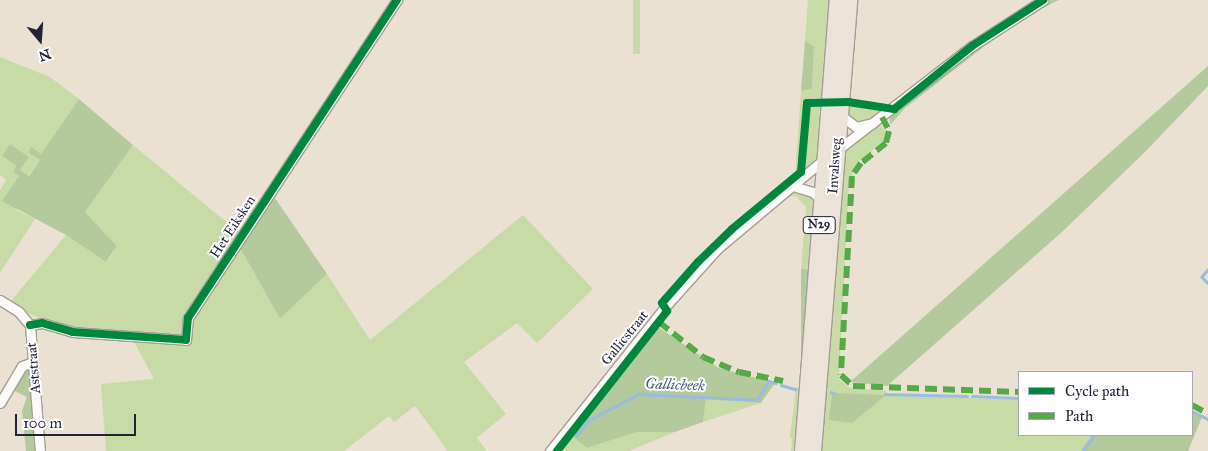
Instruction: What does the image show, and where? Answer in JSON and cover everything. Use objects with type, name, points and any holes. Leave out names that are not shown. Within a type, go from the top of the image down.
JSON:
[{"type":"highway","name":"Invalsweg","points":[[813,451],[837,0]]},
{"type":"highway","name":"Invalsweg","points":[[802,451],[820,200],[839,114],[849,0]]},
{"type":"street","name":"Het Eiksken","points":[[30,325],[42,323],[73,332],[186,340],[188,318],[396,0]]},
{"type":"street","name":"Gallicstraat","points":[[550,451],[707,259],[734,232],[972,46],[1043,0]]},
{"type":"street","points":[[839,114],[856,127],[874,123]]},
{"type":"street","points":[[793,186],[813,192],[820,200]]},
{"type":"street","name":"Aststraat","points":[[0,300],[19,312],[30,325],[40,451]]},
{"type":"street","points":[[0,403],[22,366],[33,362]]},
{"type":"green space","points":[[633,0],[640,0],[640,54],[633,54]]},
{"type":"green space","points":[[808,0],[829,0],[821,98],[811,98],[804,105],[799,170],[795,175],[801,91],[812,89],[814,46],[805,41]]},
{"type":"green space","points":[[1051,0],[1059,0],[1023,18],[985,46],[905,108],[890,125],[890,115],[1006,26]]},
{"type":"green space","points":[[805,41],[814,46],[812,89],[801,91]]},
{"type":"green space","points":[[0,57],[50,77],[79,99],[41,155],[28,151],[40,160],[28,176],[20,170],[28,157],[2,156],[17,167],[19,176],[16,210],[35,219],[0,273],[0,190],[6,180],[0,175]]},
{"type":"green space","points":[[1208,66],[1208,86],[1145,152],[1062,232],[887,386],[850,382]]},
{"type":"green space","points":[[79,99],[133,145],[85,212],[117,246],[106,262],[66,235],[2,201],[19,176],[13,172],[16,166],[2,156],[10,144],[29,157],[20,170],[29,176],[40,160],[28,152],[31,147],[41,154]]},
{"type":"green space","points":[[812,102],[820,102],[817,160],[802,174],[808,107]]},
{"type":"green space","points":[[848,104],[886,108],[873,119],[858,123],[846,115]]},
{"type":"green space","points":[[880,124],[886,132],[886,139],[858,162],[849,182],[839,379],[850,388],[887,391],[886,395],[1018,400],[1018,436],[1091,436],[1080,451],[821,451],[844,153]]},
{"type":"green space","points":[[133,145],[241,234],[183,331],[177,336],[75,329],[34,316],[10,302],[66,235],[106,262],[110,258],[117,246],[85,212]]},
{"type":"green space","points":[[796,190],[812,196],[813,201],[808,269],[801,269],[806,207],[797,197],[791,196],[771,210],[737,239],[736,234]]},
{"type":"green space","points":[[273,195],[327,274],[280,319],[239,246]]},
{"type":"green space","points":[[523,215],[593,289],[537,343],[517,323],[464,362],[506,414],[477,438],[487,451],[448,451],[415,406],[394,422],[389,416],[344,451],[106,451],[101,384],[154,379],[132,338],[187,342],[191,320],[239,246],[280,319],[327,274],[370,340]]},
{"type":"green space","points":[[801,269],[808,269],[808,379],[801,379]]},
{"type":"green space","points":[[658,327],[719,368],[775,383],[761,403],[706,398],[703,422],[675,432],[637,432],[587,448],[572,436]]},
{"type":"green space","points":[[24,371],[29,371],[30,375],[36,451],[26,451],[22,411],[27,397],[13,390]]},
{"type":"green space","points":[[796,387],[799,388],[794,451],[791,451],[792,439],[790,437]]},
{"type":"green space","points":[[832,393],[886,395],[852,423],[829,420]]},
{"type":"green space","points":[[705,398],[761,403],[703,422]]},
{"type":"green space","points":[[1193,412],[1202,417],[1188,451],[1080,451],[1091,436],[1193,436]]},
{"type":"green space","points":[[637,432],[675,432],[629,451],[559,451],[572,436],[587,448]]},
{"type":"waterway","points":[[1208,270],[1202,277],[1208,283]]},
{"type":"waterway","name":"Gallicbeek","points":[[576,436],[589,420],[639,394],[757,400],[769,381],[776,383]]},
{"type":"waterway","name":"Gallicbeek","points":[[781,385],[795,389]]},
{"type":"waterway","name":"Gallicbeek","points":[[885,394],[967,396]]},
{"type":"waterway","name":"Gallicbeek","points":[[972,396],[1018,398]]},
{"type":"waterway","name":"Gallicbeek","points":[[1193,412],[1208,419]]},
{"type":"waterway","points":[[1083,451],[1093,436]]},
{"type":"marked path","points":[[882,117],[889,131],[886,143],[861,163],[852,176],[841,375],[853,386],[1018,392]]},
{"type":"marked path","points":[[659,322],[703,357],[739,372],[783,381]]},
{"type":"marked path","points":[[1193,406],[1208,414]]},
{"type":"cycle path","points":[[30,325],[42,323],[73,332],[186,340],[188,318],[397,0]]},
{"type":"cycle path","points":[[557,451],[667,311],[662,303],[698,262],[732,229],[801,172],[807,103],[848,102],[894,109],[972,46],[1043,0]]}]
